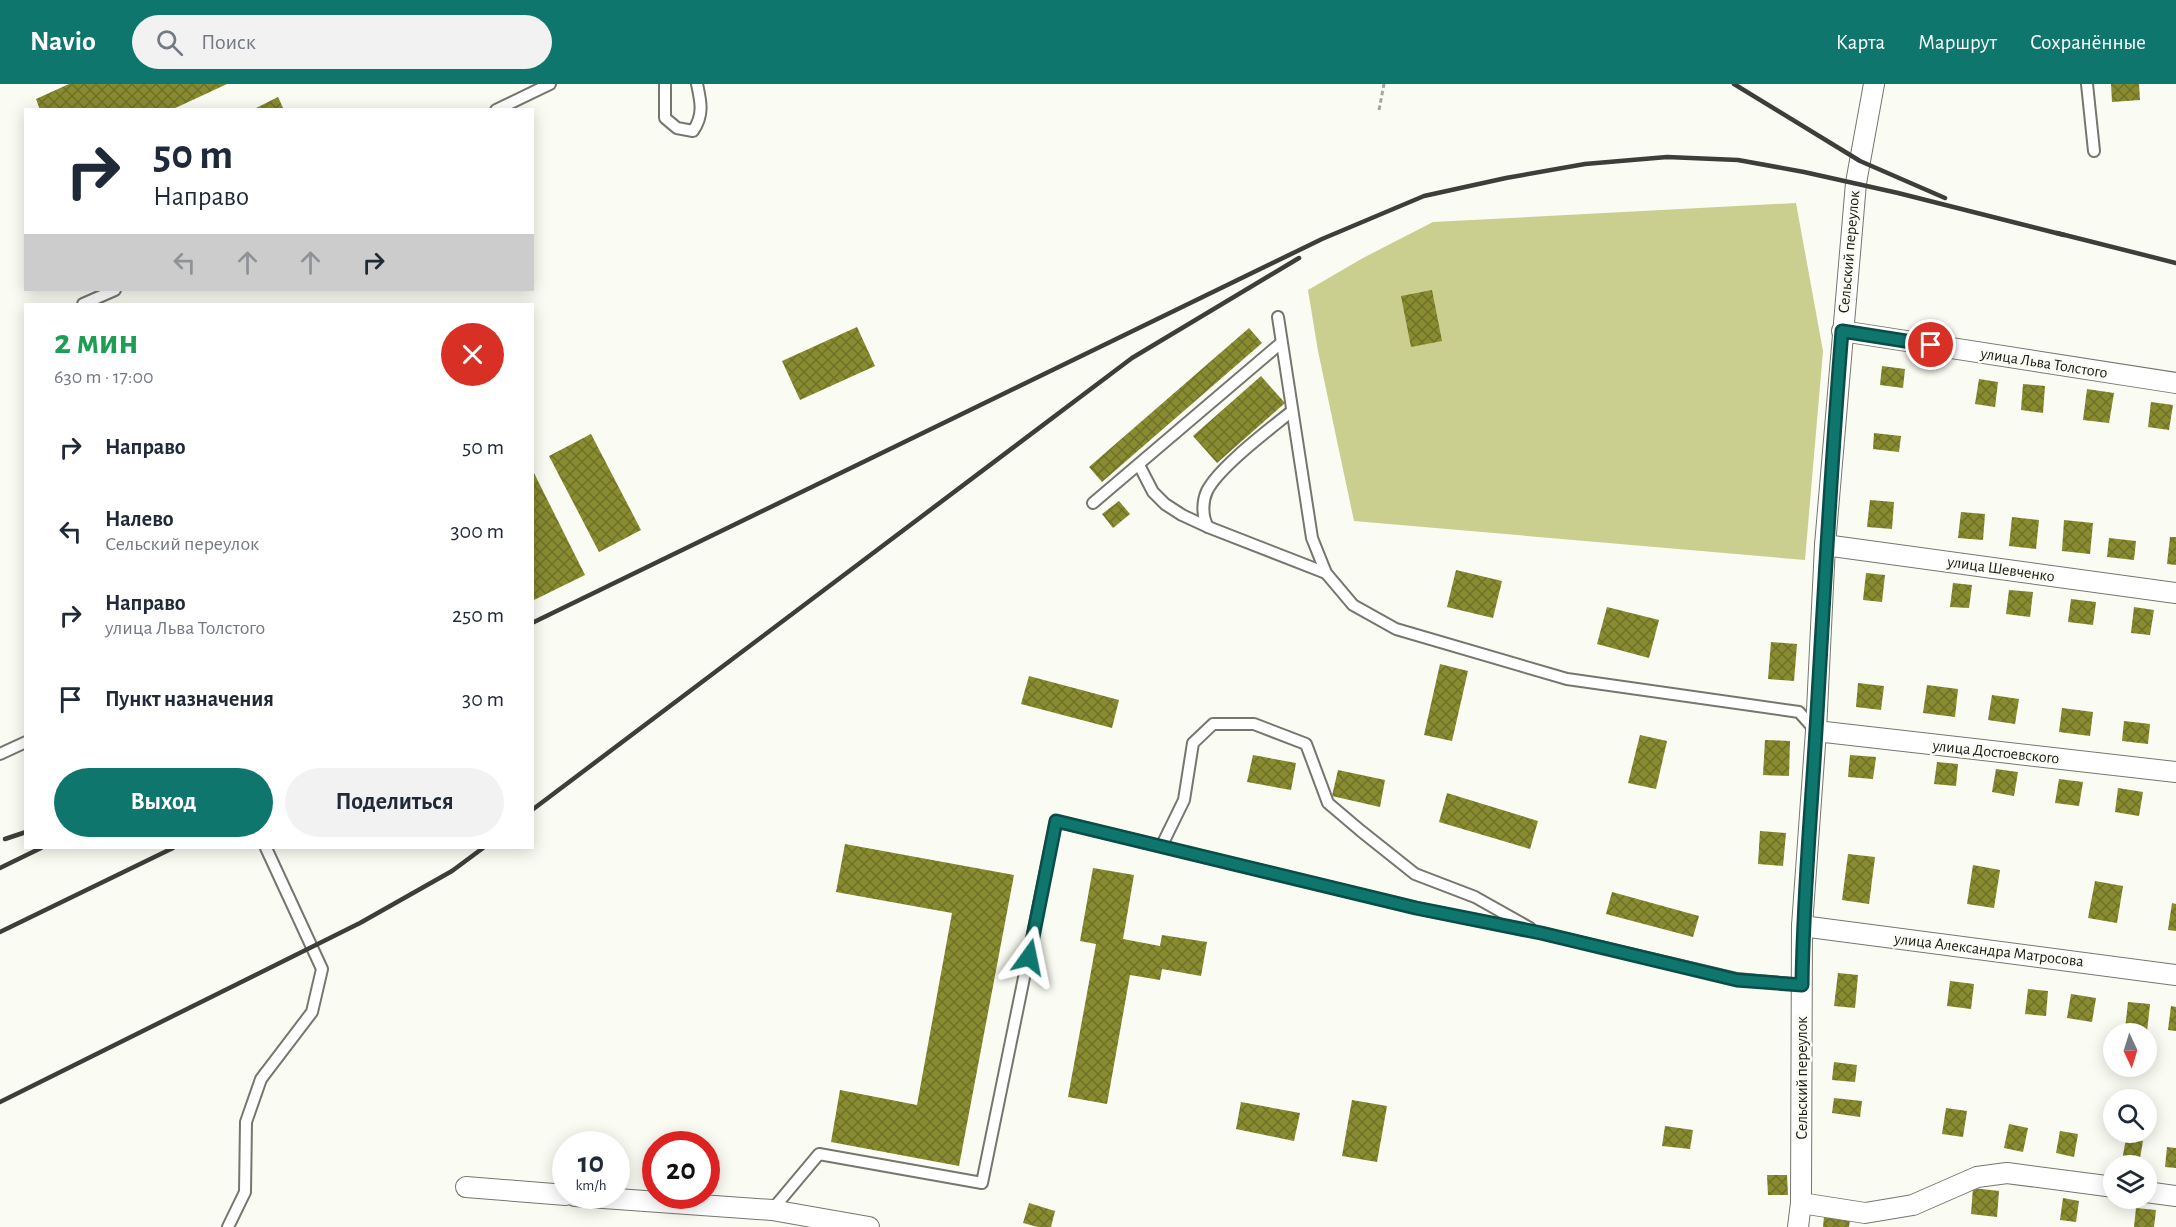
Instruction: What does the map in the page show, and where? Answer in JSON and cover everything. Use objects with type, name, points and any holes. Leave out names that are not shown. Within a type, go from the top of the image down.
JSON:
[{"type":"street","name":"Сельский переулок","points":[[1867,84],[1870,104]]},
{"type":"street","name":"Сельский переулок","points":[[1798,1227],[1801,1203],[1802,926],[1816,731],[1825,546],[1856,183],[1874,84]]},
{"type":"street","name":"улица Льва Толстого","points":[[1842,331],[2176,383]]},
{"type":"street","name":"улица Шевченко","points":[[1825,546],[2176,593]]},
{"type":"street","name":"улица Достоевского","points":[[1816,731],[2176,772]]},
{"type":"street","name":"улица Александра Матросова","points":[[1802,926],[2176,975]]},
{"type":"street","points":[[1801,1203],[1865,1213],[1913,1205],[1977,1177],[2007,1173],[2103,1186]]},
{"type":"street","points":[[466,1187],[552,1194]]},
{"type":"street","points":[[2157,1193],[2176,1196]]},
{"type":"street","points":[[630,1200],[772,1210],[869,1227]]},
{"type":"lane","points":[[500,108],[550,84]]},
{"type":"lane","points":[[665,84],[665,118],[677,128],[693,131],[700,120],[702,106],[697,84]]},
{"type":"lane","points":[[2087,84],[2094,151]]},
{"type":"lane","points":[[85,303],[113,291]]},
{"type":"lane","points":[[1278,317],[1312,538],[1326,573],[1353,605],[1396,628],[1567,680],[1799,712],[1816,731]]},
{"type":"lane","points":[[1093,503],[1281,343]]},
{"type":"lane","points":[[1208,527],[1204,519],[1207,492],[1220,474],[1292,411]]},
{"type":"lane","points":[[1139,465],[1153,492],[1165,504],[1208,527],[1326,573]]},
{"type":"lane","points":[[1162,845],[1184,800],[1193,743],[1213,724],[1254,724],[1306,744],[1328,803],[1415,874],[1475,897],[1541,933]]},
{"type":"lane","points":[[0,754],[24,743]]},
{"type":"lane","points":[[772,1210],[819,1154],[982,1182],[1056,821],[1416,908],[1541,933],[1737,980],[1802,985]]},
{"type":"lane","points":[[228,1227],[245,1192],[246,1122],[261,1079],[312,1012],[322,969],[266,849]]},
{"type":"path","points":[[1379,110],[1384,84]]},
{"type":"green space","points":[[1796,203],[1823,351],[1805,560],[1354,521],[1318,351],[1308,290],[1363,258],[1433,222]]},
{"type":"building","points":[[69,84],[227,84],[175,108],[39,108],[36,99]]},
{"type":"building","points":[[2111,84],[2139,84],[2140,100],[2112,102]]},
{"type":"building","points":[[278,97],[283,108],[256,108]]},
{"type":"building","points":[[1432,290],[1442,341],[1411,347],[1401,296]]},
{"type":"building","points":[[857,327],[875,366],[800,400],[782,361]]},
{"type":"building","points":[[1249,328],[1262,343],[1102,482],[1089,467]]},
{"type":"building","points":[[1882,366],[1905,369],[1903,388],[1880,385]]},
{"type":"building","points":[[1261,376],[1285,403],[1217,463],[1193,436]]},
{"type":"building","points":[[1979,379],[1998,382],[1995,407],[1975,404]]},
{"type":"building","points":[[2023,384],[2045,386],[2043,413],[2021,410]]},
{"type":"building","points":[[2087,389],[2114,393],[2109,423],[2083,420]]},
{"type":"building","points":[[2151,402],[2173,405],[2169,430],[2148,427]]},
{"type":"building","points":[[1874,433],[1901,436],[1899,452],[1873,449]]},
{"type":"building","points":[[591,434],[641,530],[599,552],[549,456]]},
{"type":"building","points":[[534,473],[585,575],[534,600]]},
{"type":"building","points":[[1870,500],[1894,502],[1892,529],[1867,527]]},
{"type":"building","points":[[1119,501],[1130,514],[1113,528],[1102,514]]},
{"type":"building","points":[[1961,512],[1985,514],[1983,540],[1958,538]]},
{"type":"building","points":[[2012,517],[2039,520],[2036,549],[2009,546]]},
{"type":"building","points":[[2064,520],[2093,523],[2090,554],[2062,551]]},
{"type":"building","points":[[2170,537],[2176,537],[2176,565],[2167,564]]},
{"type":"building","points":[[2109,538],[2136,541],[2134,560],[2107,557]]},
{"type":"building","points":[[1456,570],[1502,581],[1493,618],[1447,607]]},
{"type":"building","points":[[1866,573],[1885,575],[1882,602],[1863,600]]},
{"type":"building","points":[[1953,583],[1972,585],[1969,608],[1950,607]]},
{"type":"building","points":[[2009,590],[2033,592],[2030,617],[2006,614]]},
{"type":"building","points":[[2071,599],[2096,602],[2093,625],[2068,622]]},
{"type":"building","points":[[1607,607],[1659,620],[1649,658],[1597,644]]},
{"type":"building","points":[[2134,607],[2154,610],[2150,635],[2131,633]]},
{"type":"building","points":[[1771,642],[1797,644],[1794,681],[1768,679]]},
{"type":"building","points":[[1440,664],[1468,671],[1452,741],[1424,735]]},
{"type":"building","points":[[1029,676],[1119,700],[1112,728],[1021,704]]},
{"type":"building","points":[[1858,683],[1884,686],[1881,710],[1856,707]]},
{"type":"building","points":[[1927,685],[1958,689],[1955,717],[1923,713]]},
{"type":"building","points":[[1992,695],[2019,699],[2015,724],[1988,720]]},
{"type":"building","points":[[2062,708],[2093,712],[2090,736],[2059,732]]},
{"type":"building","points":[[2124,721],[2150,724],[2148,744],[2122,741]]},
{"type":"building","points":[[1640,735],[1667,741],[1656,789],[1628,783]]},
{"type":"building","points":[[1765,740],[1790,741],[1789,776],[1763,775]]},
{"type":"building","points":[[1253,755],[1296,763],[1291,790],[1247,782]]},
{"type":"building","points":[[1850,755],[1876,757],[1873,779],[1848,777]]},
{"type":"building","points":[[1937,762],[1958,764],[1956,786],[1934,784]]},
{"type":"building","points":[[1996,769],[2018,772],[2014,796],[1992,792]]},
{"type":"building","points":[[1338,770],[1385,780],[1380,807],[1332,796]]},
{"type":"building","points":[[2059,779],[2083,782],[2079,806],[2055,803]]},
{"type":"building","points":[[2118,788],[2143,792],[2139,816],[2115,812]]},
{"type":"building","points":[[1447,793],[1538,821],[1530,849],[1439,822]]},
{"type":"building","points":[[1760,831],[1786,833],[1783,866],[1758,864]]},
{"type":"building","points":[[845,844],[1014,875],[959,1166],[831,1142],[840,1090],[917,1105],[952,913],[836,892]]},
{"type":"building","points":[[1848,854],[1875,857],[1869,904],[1842,900]]},
{"type":"building","points":[[1973,865],[2000,870],[1994,908],[1967,904]]},
{"type":"building","points":[[1093,868],[1134,875],[1123,939],[1160,946],[1162,935],[1207,942],[1201,976],[1162,969],[1160,980],[1130,975],[1107,1104],[1068,1097],[1096,944],[1080,941]]},
{"type":"building","points":[[2095,881],[2123,886],[2117,923],[2088,918]]},
{"type":"building","points":[[1612,892],[1699,916],[1693,937],[1606,914]]},
{"type":"building","points":[[2172,903],[2176,904],[2176,931],[2168,930]]},
{"type":"building","points":[[1838,973],[1858,975],[1855,1008],[1834,1006]]},
{"type":"building","points":[[1950,981],[1974,984],[1971,1009],[1947,1006]]},
{"type":"building","points":[[2028,989],[2048,991],[2046,1016],[2025,1014]]},
{"type":"building","points":[[2071,994],[2096,998],[2092,1022],[2067,1018]]},
{"type":"building","points":[[2128,1002],[2150,1004],[2148,1023],[2126,1023]]},
{"type":"building","points":[[2171,1006],[2176,1007],[2176,1031],[2168,1030]]},
{"type":"building","points":[[1834,1062],[1857,1065],[1855,1082],[1832,1080]]},
{"type":"building","points":[[1834,1098],[1862,1101],[1860,1117],[1832,1113]]},
{"type":"building","points":[[1352,1100],[1387,1106],[1377,1162],[1342,1156]]},
{"type":"building","points":[[1241,1102],[1300,1113],[1294,1141],[1236,1129]]},
{"type":"building","points":[[1946,1108],[1967,1111],[1963,1137],[1942,1134]]},
{"type":"building","points":[[2009,1124],[2028,1128],[2023,1152],[2004,1148]]},
{"type":"building","points":[[1665,1126],[1693,1130],[1690,1149],[1662,1146]]},
{"type":"building","points":[[2060,1131],[2078,1134],[2074,1157],[2056,1153]]},
{"type":"building","points":[[2125,1143],[2143,1143],[2141,1155],[2123,1155]]},
{"type":"building","points":[[2167,1147],[2176,1148],[2176,1168],[2165,1167]]},
{"type":"building","points":[[1767,1175],[1787,1175],[1788,1195],[1768,1195]]},
{"type":"building","points":[[1973,1188],[1999,1191],[1997,1217],[1971,1214]]},
{"type":"building","points":[[2063,1198],[2079,1201],[2076,1222],[2060,1220]]},
{"type":"building","points":[[1029,1203],[1055,1211],[1051,1227],[1038,1227],[1023,1223]]},
{"type":"building","points":[[2136,1209],[2156,1210],[2154,1227],[2134,1227]]},
{"type":"building","points":[[1824,1217],[1850,1220],[1849,1227],[1823,1227]]},
{"type":"railway","points":[[1734,84],[1860,161],[1945,198]]},
{"type":"railway","points":[[534,622],[1322,239],[1424,196],[1585,164],[1667,157],[1738,160],[1898,193],[2064,235]]},
{"type":"railway","points":[[2057,233],[2176,263]]},
{"type":"railway","points":[[534,808],[1132,358],[1299,258]]},
{"type":"railway","points":[[5,839],[24,833]]},
{"type":"railway","points":[[0,868],[39,849]]},
{"type":"railway","points":[[0,932],[171,849]]},
{"type":"railway","points":[[0,1102],[360,923],[452,871],[482,849]]},
{"type":"route","points":[[1029,957],[1056,821],[1416,908],[1541,933],[1737,980],[1802,985],[1802,926],[1816,731],[1825,546],[1842,331],[1931,345]]}]
